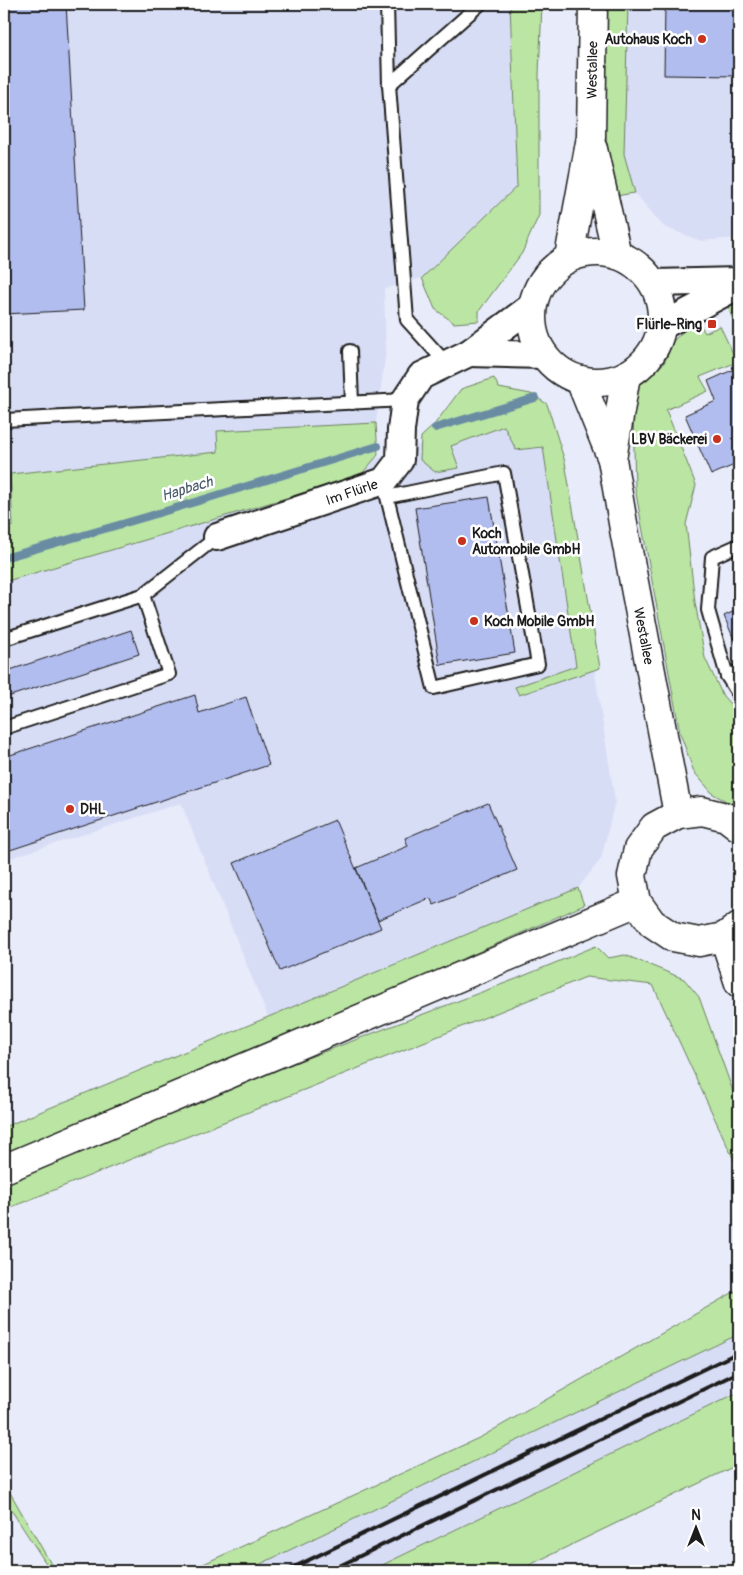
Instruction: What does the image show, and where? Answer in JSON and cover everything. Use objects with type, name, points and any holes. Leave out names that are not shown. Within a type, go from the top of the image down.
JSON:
[{"type":"main road","name":"Westallee","points":[[569,257],[591,137],[593,4]]},
{"type":"main road","name":"Westallee","points":[[591,137],[617,255]]},
{"type":"main road","points":[[589,251],[608,252],[617,255],[642,268],[654,283],[661,301],[663,320],[659,339],[650,356],[636,370],[618,379],[599,382],[580,380],[563,373],[548,361],[544,355],[532,328],[532,306],[538,286],[551,269],[569,257],[589,251]]},
{"type":"main road","name":"Westallee","points":[[612,459],[626,375]]},
{"type":"main road","name":"Westallee","points":[[580,380],[612,459],[678,814]]},
{"type":"main road","points":[[739,827],[726,817],[702,811],[678,814],[654,827],[638,849],[632,876],[637,902],[652,923],[673,937],[699,942],[732,932],[739,983]]},
{"type":"main road","points":[[4,1169],[637,902]]},
{"type":"street","points":[[654,283],[739,281]]},
{"type":"street","points":[[662,326],[739,285]]},
{"type":"street","name":"Im Flürle","points":[[217,537],[386,489],[400,460],[406,400],[421,376],[458,358],[532,306]]},
{"type":"street","name":"Im Flürle","points":[[458,358],[544,355]]},
{"type":"lane","points":[[387,4],[389,85],[407,320],[458,358]]},
{"type":"lane","points":[[389,85],[480,4]]},
{"type":"lane","points":[[350,351],[352,403]]},
{"type":"lane","points":[[4,420],[406,400]]},
{"type":"lane","points":[[504,473],[538,664],[434,688],[386,489],[504,473]]},
{"type":"lane","points":[[4,639],[143,595],[217,537]]},
{"type":"lane","points":[[739,545],[712,557],[708,610],[727,676],[739,695]]},
{"type":"lane","points":[[4,728],[169,674],[143,595]]},
{"type":"lane","points":[[727,676],[739,670]]},
{"type":"shaded area","points":[[4,4],[510,4],[517,186],[422,278],[384,289],[386,350],[376,423],[217,431],[218,452],[11,474],[13,526],[4,527]]},
{"type":"shaded area","points":[[628,4],[739,4],[739,238],[701,241],[664,227],[635,193],[624,154]]},
{"type":"shaded area","points":[[547,404],[594,668],[615,801],[601,859],[578,888],[268,1017],[181,803],[4,860],[4,577]]},
{"type":"shaded area","points":[[739,1334],[739,1392],[370,1571],[246,1571]]},
{"type":"green space","points":[[510,4],[542,4],[539,74],[539,215],[522,253],[479,311],[479,321],[454,323],[435,309],[422,278],[517,186]]},
{"type":"green space","points":[[607,4],[628,4],[624,154],[635,193],[615,196],[604,125]]},
{"type":"green space","points":[[739,304],[739,335],[728,307]]},
{"type":"green space","points":[[697,319],[705,333],[720,326],[737,362],[700,377],[708,391],[666,410],[696,485],[686,524],[695,602],[705,658],[723,696],[739,714],[739,808],[713,794],[694,772],[680,733],[635,488],[633,410],[639,384],[664,363],[674,340]]},
{"type":"green space","points":[[494,378],[499,388],[531,394],[547,404],[565,462],[600,668],[519,695],[515,687],[576,666],[543,447],[516,450],[504,426],[451,446],[459,468],[435,472],[420,460],[421,437],[434,425],[461,389]]},
{"type":"green space","points":[[376,423],[378,455],[360,476],[4,582],[4,527],[13,526],[10,474],[218,452],[217,431]]},
{"type":"green space","points":[[578,888],[584,905],[272,1044],[4,1155],[4,1127]]},
{"type":"green space","points":[[596,946],[608,958],[625,955],[684,979],[699,997],[739,1108],[739,1171],[653,985],[586,977],[4,1210],[4,1183],[252,1079],[516,979]]},
{"type":"green space","points":[[739,1289],[739,1334],[246,1571],[188,1571],[481,1437]]},
{"type":"green space","points":[[739,1392],[739,1464],[517,1571],[370,1571]]},
{"type":"green space","points":[[4,1482],[55,1571],[51,1571],[4,1499]]},
{"type":"building","points":[[4,4],[66,4],[84,310],[4,314]]},
{"type":"building","name":"Autohaus Koch","points":[[665,4],[739,4],[739,76],[664,75]]},
{"type":"building","name":"LBV Bäckerei","points":[[739,367],[739,463],[711,475],[685,415],[716,401],[708,381]]},
{"type":"building","points":[[489,497],[515,653],[440,665],[415,508]]},
{"type":"building","points":[[739,609],[739,649],[738,649],[724,616]]},
{"type":"building","points":[[131,630],[139,654],[4,698],[4,672]]},
{"type":"building","name":"DHL","points":[[195,695],[199,713],[246,697],[269,765],[4,852],[4,757]]},
{"type":"building","points":[[488,803],[517,870],[434,905],[430,898],[378,920],[356,868],[408,846],[405,838]]},
{"type":"building","points":[[335,820],[381,928],[280,971],[234,863]]},
{"type":"waterway","name":"Hapbach","points":[[435,428],[535,398]]},
{"type":"waterway","name":"Hapbach","points":[[4,558],[378,446]]},
{"type":"railway","points":[[286,1571],[739,1352]]},
{"type":"railway","points":[[329,1571],[739,1372]]},
{"type":"place","name":"Autohaus Koch","points":[[702,39]]},
{"type":"place","name":"Flürle-Ring","points":[[712,324]]},
{"type":"place","name":"LBV Bäckerei","points":[[717,439]]},
{"type":"place","name":"Koch Automobile GmbH","points":[[462,541]]},
{"type":"place","name":"Koch Mobile GmbH","points":[[474,621]]},
{"type":"place","name":"DHL","points":[[70,809]]}]
